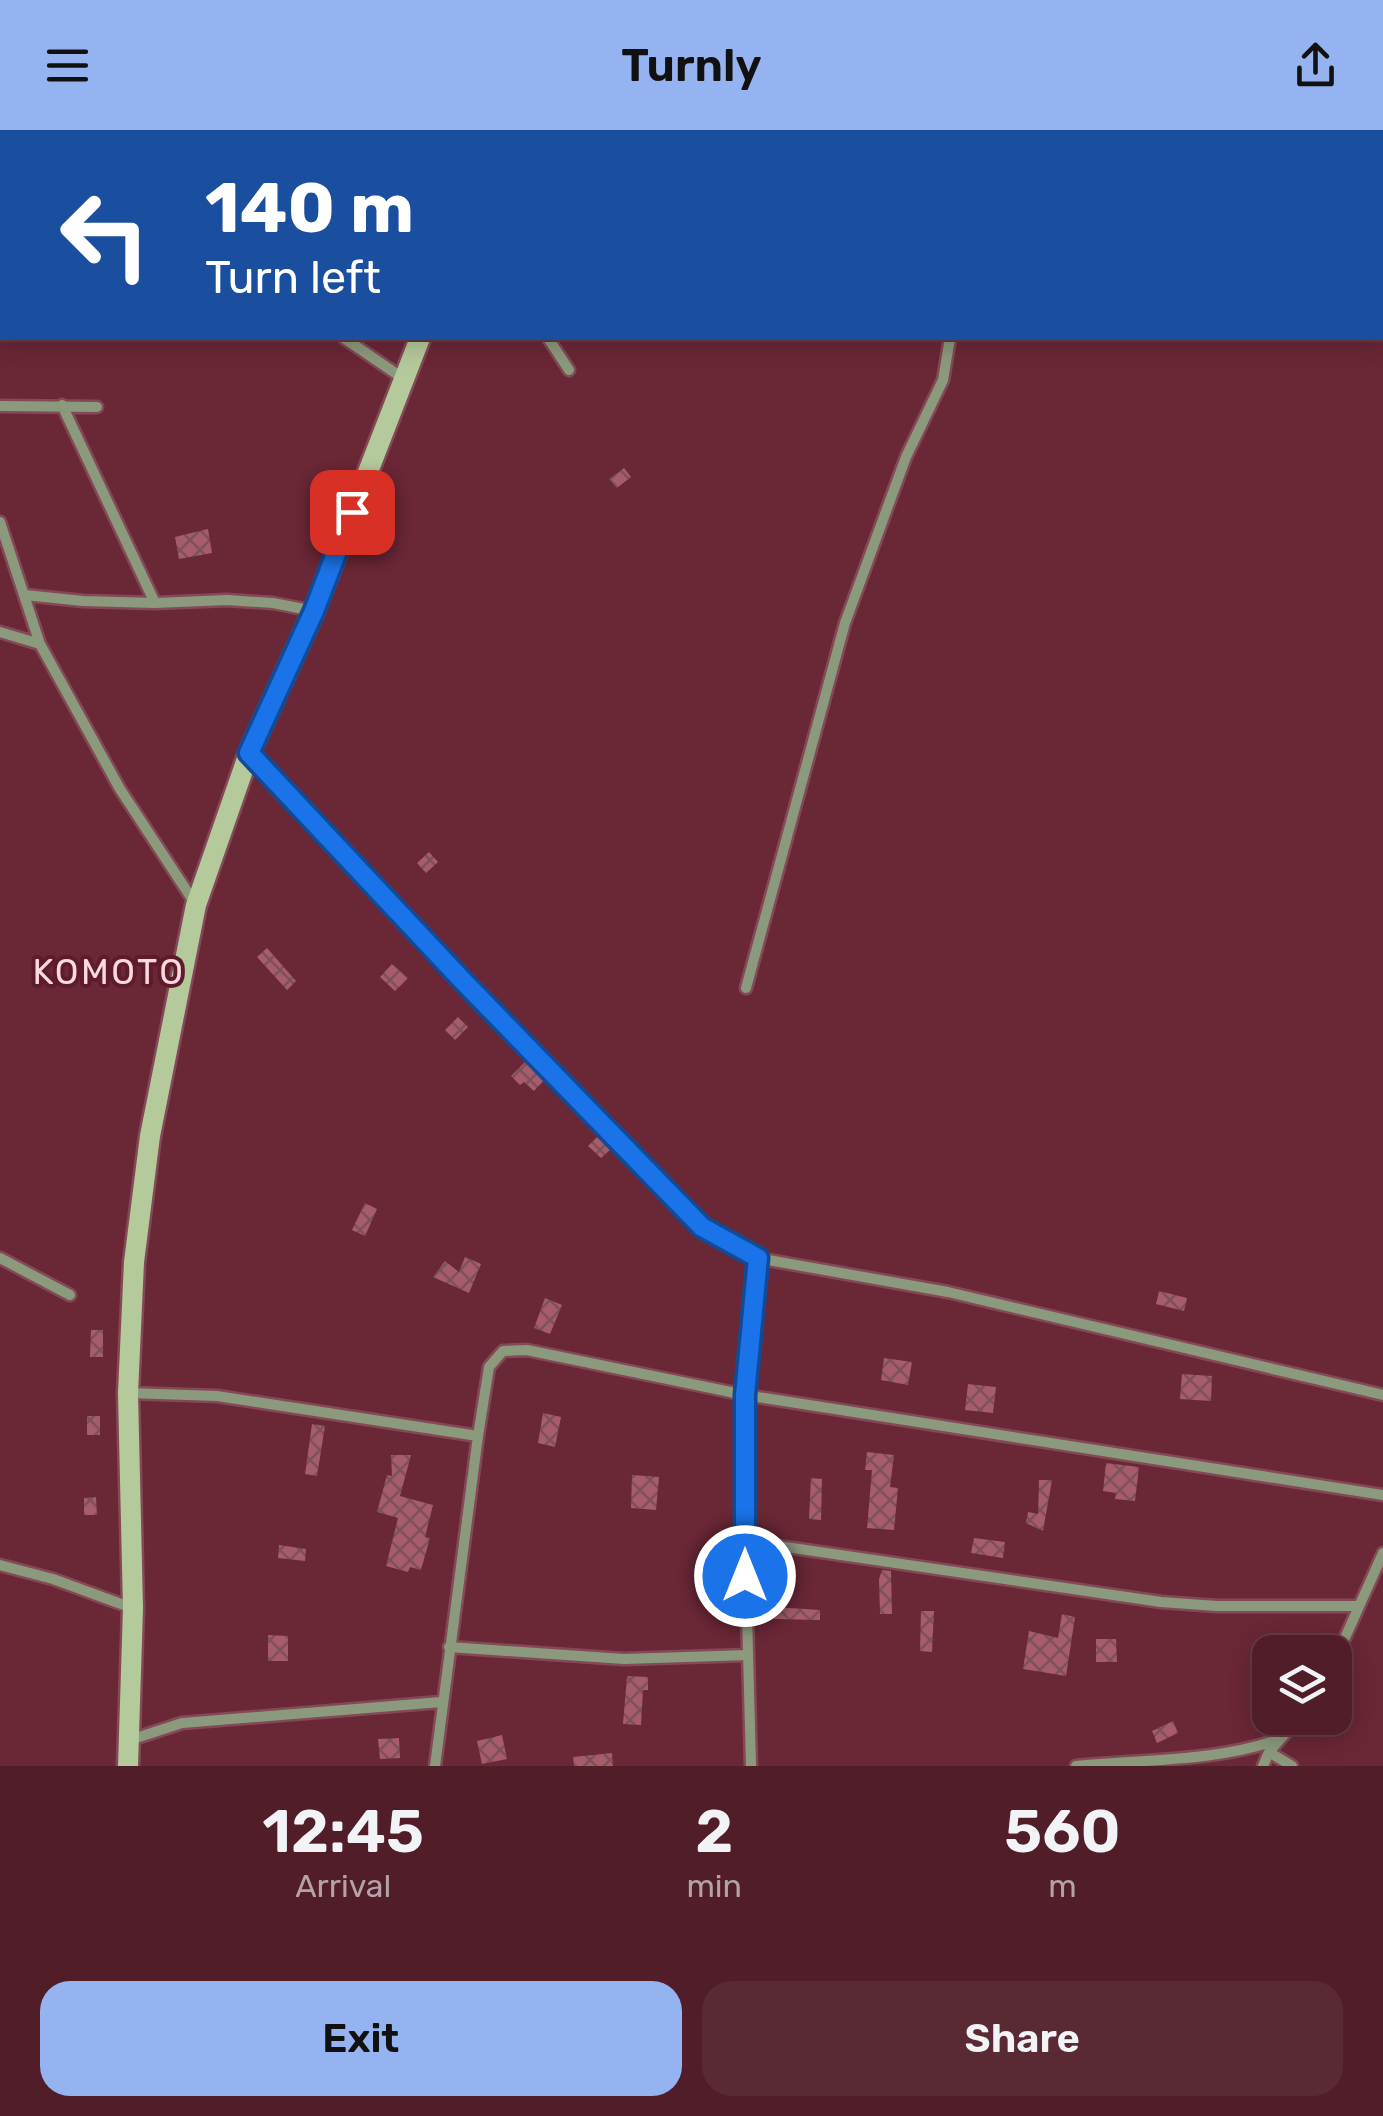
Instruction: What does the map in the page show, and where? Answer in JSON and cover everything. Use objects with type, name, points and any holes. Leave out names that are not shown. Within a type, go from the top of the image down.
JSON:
[{"type":"street","points":[[347,340],[404,379]]},
{"type":"street","points":[[128,1766],[132,1608],[128,1393],[134,1262],[150,1136],[196,905],[249,753],[314,611],[419,340]]},
{"type":"street","points":[[549,340],[569,370]]},
{"type":"street","points":[[746,988],[845,623],[906,457],[942,380],[950,340]]},
{"type":"street","points":[[62,405],[155,603]]},
{"type":"street","points":[[0,406],[97,407]]},
{"type":"street","points":[[0,522],[40,644],[120,788],[196,905]]},
{"type":"street","points":[[25,595],[155,603],[227,600],[314,611]]},
{"type":"street","points":[[0,632],[40,644]]},
{"type":"street","points":[[249,753],[702,1227],[758,1258],[948,1292],[1383,1395]]},
{"type":"street","points":[[0,1258],[70,1295]]},
{"type":"street","points":[[751,1766],[745,1395],[758,1258]]},
{"type":"street","points":[[434,1766],[489,1367],[502,1351],[527,1350],[745,1395],[1383,1495]]},
{"type":"street","points":[[128,1393],[217,1396],[478,1436]]},
{"type":"street","points":[[745,1541],[1161,1602],[1358,1606]]},
{"type":"street","points":[[1346,1635],[1383,1554]]},
{"type":"street","points":[[0,1565],[53,1579],[132,1608]]},
{"type":"street","points":[[449,1646],[624,1659],[748,1655]]},
{"type":"street","points":[[128,1740],[182,1723],[441,1702]]},
{"type":"street","points":[[1264,1766],[1269,1752],[1284,1735]]},
{"type":"street","points":[[1076,1766],[1212,1756],[1280,1739]]},
{"type":"street","points":[[1269,1752],[1292,1766]]},
{"type":"building","points":[[624,468],[631,477],[617,488],[609,479]]},
{"type":"building","points":[[208,529],[212,553],[179,559],[175,537]]},
{"type":"building","points":[[429,852],[438,862],[426,873],[417,863]]},
{"type":"building","points":[[267,948],[296,981],[287,990],[257,957]]},
{"type":"building","points":[[392,964],[408,978],[395,991],[380,977]]},
{"type":"building","points":[[458,1017],[468,1027],[455,1040],[445,1030]]},
{"type":"building","points":[[526,1061],[545,1079],[534,1091],[511,1076]]},
{"type":"building","points":[[597,1137],[610,1150],[601,1158],[588,1146]]},
{"type":"building","points":[[365,1203],[377,1209],[365,1236],[352,1230]]},
{"type":"building","points":[[465,1257],[481,1264],[469,1293],[433,1277],[445,1261],[459,1272]]},
{"type":"building","points":[[1159,1291],[1187,1298],[1184,1311],[1156,1304]]},
{"type":"building","points":[[545,1298],[562,1305],[550,1334],[534,1328]]},
{"type":"building","points":[[91,1330],[103,1330],[103,1357],[90,1357]]},
{"type":"building","points":[[884,1358],[912,1362],[908,1385],[881,1380]]},
{"type":"building","points":[[1182,1374],[1212,1376],[1211,1401],[1180,1399]]},
{"type":"building","points":[[968,1384],[996,1387],[993,1413],[965,1410]]},
{"type":"building","points":[[543,1413],[561,1417],[555,1447],[538,1443]]},
{"type":"building","points":[[87,1416],[100,1416],[100,1435],[87,1435]]},
{"type":"building","points":[[312,1424],[325,1426],[317,1476],[305,1474]]},
{"type":"building","points":[[867,1452],[894,1455],[890,1487],[898,1488],[894,1530],[867,1528],[872,1470],[865,1470]]},
{"type":"building","points":[[391,1455],[411,1455],[400,1496],[433,1505],[425,1537],[430,1538],[421,1570],[410,1567],[408,1572],[386,1566],[398,1518],[377,1512],[387,1475],[392,1476]]},
{"type":"building","points":[[1106,1463],[1139,1467],[1135,1501],[1115,1499],[1116,1493],[1103,1491]]},
{"type":"building","points":[[632,1475],[659,1477],[656,1510],[631,1508]]},
{"type":"building","points":[[811,1478],[822,1479],[821,1520],[809,1519]]},
{"type":"building","points":[[1039,1480],[1052,1480],[1043,1531],[1026,1523],[1028,1512],[1038,1514]]},
{"type":"building","points":[[96,1497],[97,1515],[84,1515],[84,1498]]},
{"type":"building","points":[[974,1538],[1005,1542],[1003,1558],[971,1553]]},
{"type":"building","points":[[279,1545],[306,1549],[305,1561],[278,1558]]},
{"type":"building","points":[[882,1570],[891,1571],[892,1614],[880,1614]]},
{"type":"building","points":[[775,1607],[820,1610],[820,1620],[774,1619]]},
{"type":"building","points":[[921,1611],[934,1611],[932,1652],[920,1651]]},
{"type":"building","points":[[1062,1614],[1075,1617],[1066,1676],[1023,1669],[1029,1631],[1058,1638]]},
{"type":"building","points":[[268,1635],[288,1636],[288,1661],[268,1661]]},
{"type":"building","points":[[1096,1639],[1116,1639],[1117,1662],[1096,1662]]},
{"type":"building","points":[[627,1676],[648,1677],[648,1690],[643,1690],[641,1725],[623,1724]]},
{"type":"building","points":[[1173,1721],[1178,1733],[1157,1743],[1152,1731]]},
{"type":"building","points":[[502,1735],[507,1759],[482,1764],[477,1741]]},
{"type":"building","points":[[399,1738],[400,1758],[380,1759],[378,1739]]},
{"type":"building","points":[[612,1753],[613,1766],[574,1766],[573,1757]]},
{"type":"district","name":"KOMOTO","points":[[109,972]]},
{"type":"route","points":[[352,512],[314,611],[249,753],[702,1227],[758,1258],[745,1395],[745,1576]]}]
